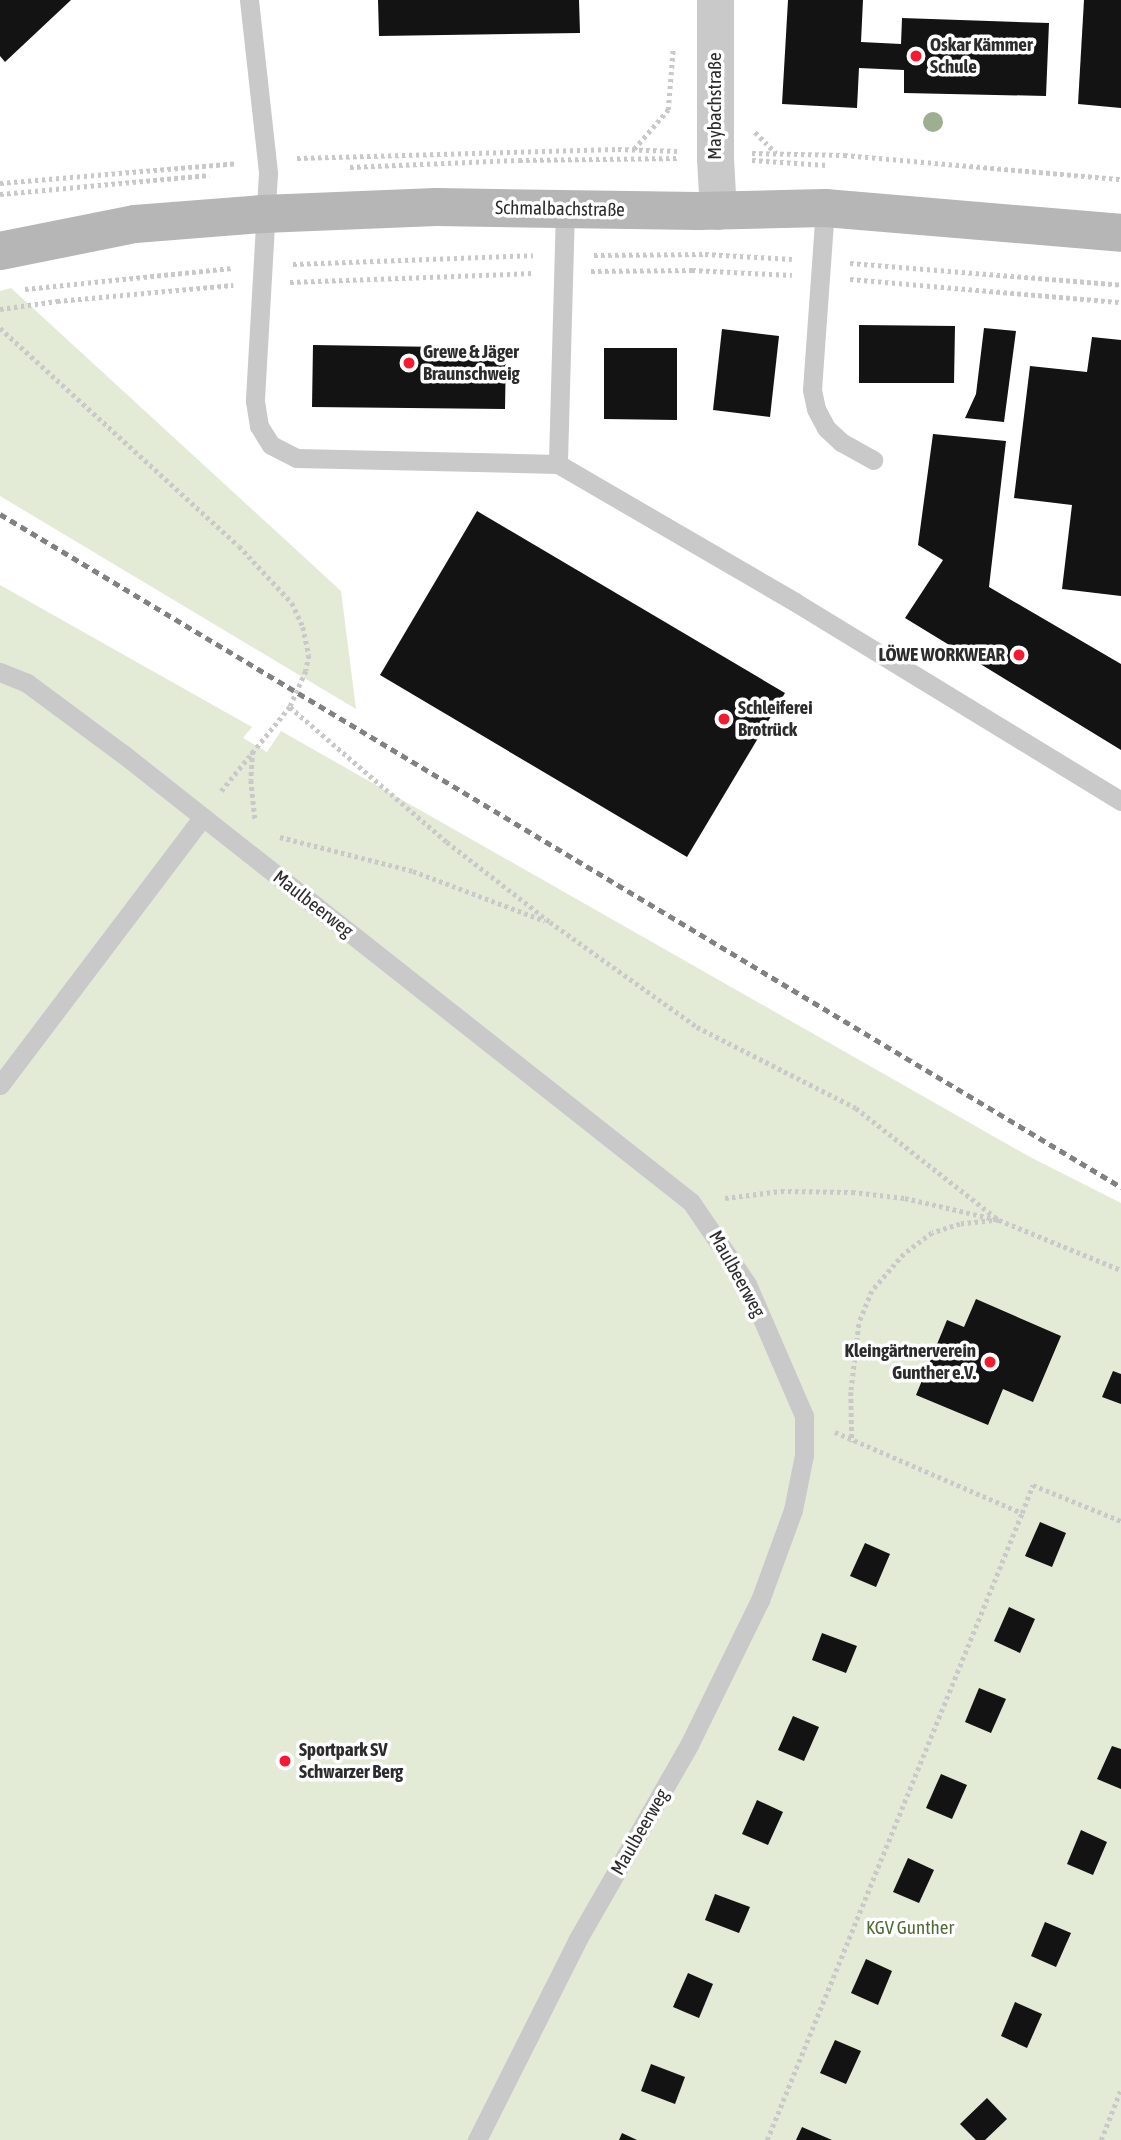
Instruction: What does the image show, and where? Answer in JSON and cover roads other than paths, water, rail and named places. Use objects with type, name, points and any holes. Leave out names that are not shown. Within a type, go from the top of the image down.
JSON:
[{"type":"street","name":"Maybachstraße","points":[[715,0],[715,152],[718,211]]},
{"type":"street","name":"Schmalbachstraße","points":[[0,251],[135,224],[263,214],[436,207],[718,211],[825,208],[1121,233]]},
{"type":"lane","points":[[249,0],[267,160],[255,401],[259,426],[271,445],[296,458],[558,464],[795,602],[1121,801]]},
{"type":"lane","points":[[825,208],[812,390],[816,409],[826,428],[841,442],[873,460]]},
{"type":"lane","points":[[558,464],[565,209]]},
{"type":"lane","name":"Maulbeerweg","points":[[0,672],[27,683],[203,817],[691,1202],[747,1284],[804,1416],[804,1455],[793,1510],[760,1600],[689,1745],[578,1939],[477,2140]]},
{"type":"lane","points":[[0,1085],[203,817]]},
{"type":"railway","points":[[0,514],[1121,1187]]},
{"type":"place","name":"Oskar Kämmer Schule","points":[[916,56]]},
{"type":"place","name":"Grewe & Jäger Braunschweig","points":[[409,363]]},
{"type":"place","name":"LÖWE WORKWEAR","points":[[1019,655]]},
{"type":"place","name":"Schleiferei Brotrück","points":[[724,719]]},
{"type":"place","name":"Kleingärtnerverein Gunther e.V.","points":[[990,1362]]},
{"type":"place","name":"Sportpark SV Schwarzer Berg","points":[[285,1761]]},
{"type":"park label","name":"KGV Gunther","points":[[910,1928]]}]
